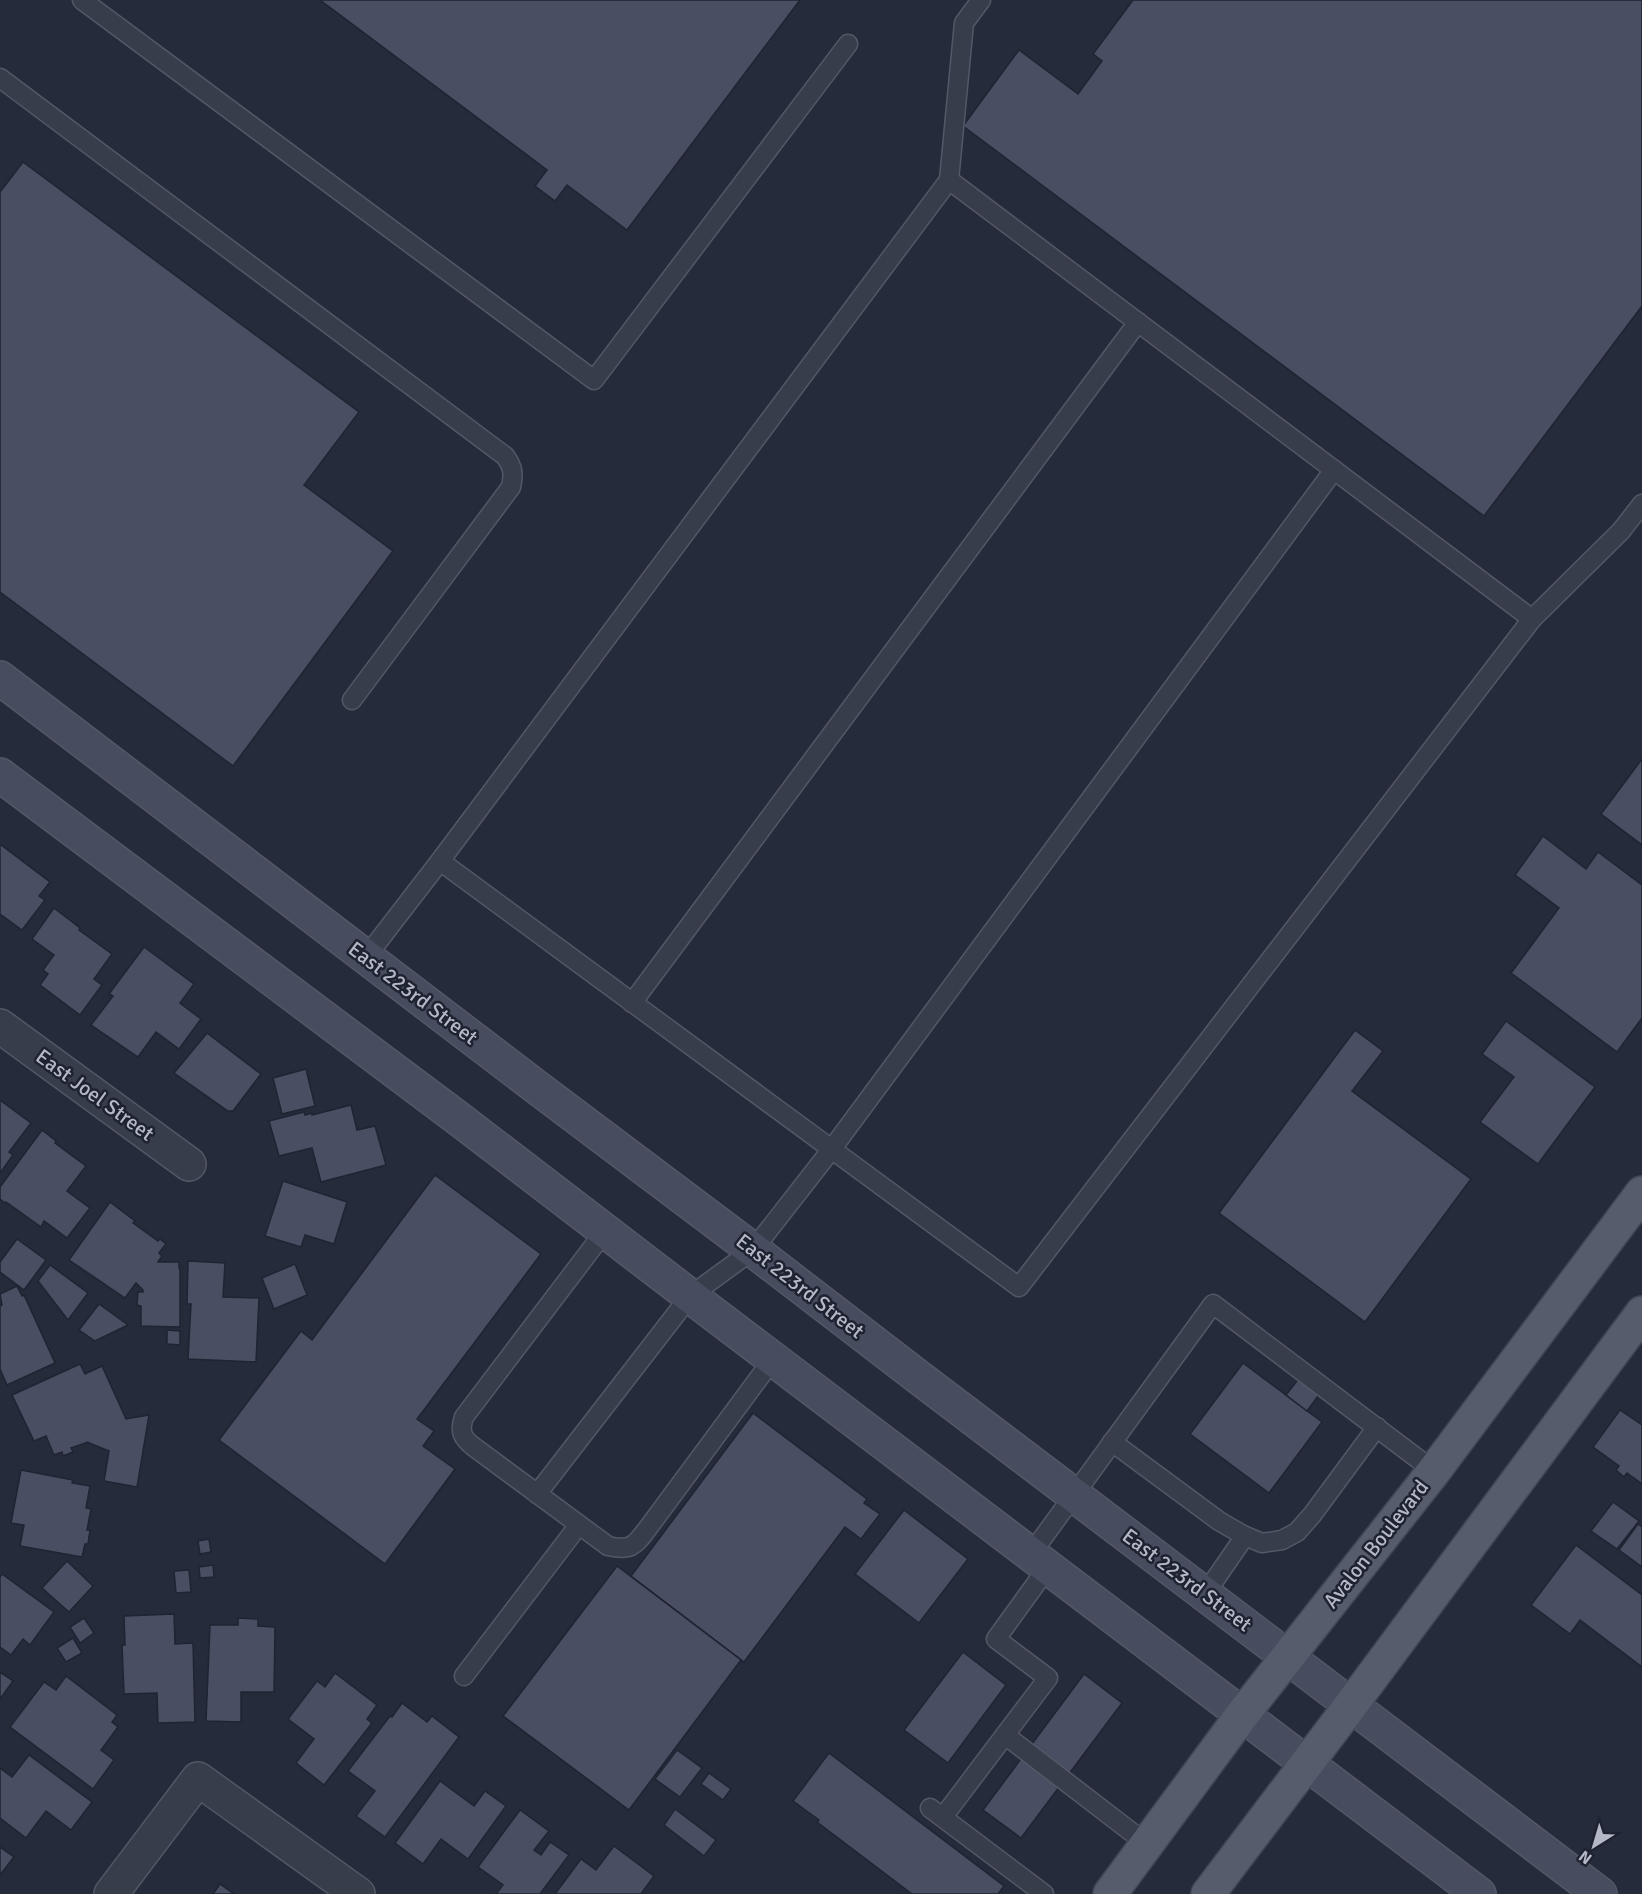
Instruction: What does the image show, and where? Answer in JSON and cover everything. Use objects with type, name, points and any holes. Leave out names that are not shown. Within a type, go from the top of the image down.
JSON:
[{"type":"main road","name":"East 223rd Street","points":[[0,678],[1600,1894]]},
{"type":"main road","points":[[0,775],[431,1097],[1471,1891]]},
{"type":"main road","name":"Avalon Boulevard","points":[[1110,1894],[1242,1714],[1434,1471],[1642,1193]]},
{"type":"main road","points":[[1208,1894],[1642,1313]]},
{"type":"street","name":"East Joel Street","points":[[0,1026],[189,1164]]},
{"type":"street","points":[[111,1894],[198,1779],[358,1894]]},
{"type":"lane","points":[[82,0],[594,380],[848,44]]},
{"type":"lane","points":[[366,957],[949,180],[964,22],[981,0]]},
{"type":"lane","points":[[0,78],[496,449],[513,466],[514,475],[511,487],[352,700]]},
{"type":"lane","points":[[949,180],[1532,619]]},
{"type":"lane","points":[[632,1003],[1138,322]]},
{"type":"lane","points":[[537,1494],[690,1296],[753,1250],[831,1150],[1334,470]]},
{"type":"lane","points":[[440,861],[1019,1287],[1532,619],[1621,531],[1642,504]]},
{"type":"lane","points":[[605,1231],[464,1417],[461,1433],[465,1440],[578,1526],[608,1546],[623,1549],[635,1544],[655,1519],[773,1359]]},
{"type":"lane","points":[[1044,1894],[937,1812],[1005,1735],[1048,1678],[996,1639],[1074,1495],[1213,1304],[1434,1471]]},
{"type":"lane","points":[[1112,1443],[1219,1521],[1262,1543],[1282,1540],[1296,1532],[1312,1515],[1377,1427]]},
{"type":"lane","points":[[464,1677],[578,1526]]},
{"type":"lane","points":[[1205,1594],[1245,1536]]},
{"type":"lane","points":[[1005,1735],[1147,1844]]},
{"type":"building","points":[[320,0],[800,0],[627,230],[567,185],[555,201],[535,186],[547,170]]},
{"type":"building","points":[[1133,0],[1642,0],[1642,306],[1484,516],[963,126],[1019,50],[1078,94],[1102,61],[1093,54]]},
{"type":"building","points":[[23,162],[359,412],[304,485],[393,551],[233,766],[0,592],[0,192]]},
{"type":"building","points":[[1642,759],[1642,845],[1601,814]]},
{"type":"building","points":[[1543,836],[1586,869],[1598,852],[1642,885],[1642,1018],[1617,1052],[1511,973],[1559,908],[1515,875]]},
{"type":"building","points":[[0,844],[50,882],[39,896],[45,900],[22,930],[0,914]]},
{"type":"building","points":[[54,908],[112,954],[94,979],[102,985],[80,1015],[40,985],[48,974],[43,970],[54,955],[32,939]]},
{"type":"building","points":[[144,947],[194,984],[180,1003],[201,1019],[179,1049],[156,1032],[138,1057],[91,1025],[113,996],[109,994]]},
{"type":"building","points":[[1506,1021],[1595,1087],[1538,1164],[1480,1122],[1514,1077],[1482,1054]]},
{"type":"building","points":[[1355,1030],[1383,1051],[1352,1091],[1471,1179],[1365,1322],[1219,1213]]},
{"type":"building","points":[[207,1033],[261,1074],[233,1111],[228,1111],[174,1073]]},
{"type":"building","points":[[306,1069],[315,1106],[282,1114],[273,1078]]},
{"type":"building","points":[[0,1100],[31,1123],[9,1152],[13,1155],[0,1173]]},
{"type":"building","points":[[351,1105],[357,1130],[375,1126],[386,1165],[321,1182],[312,1148],[279,1156],[269,1121],[304,1112],[305,1115],[312,1113],[312,1115]]},
{"type":"building","points":[[42,1130],[56,1141],[55,1143],[86,1166],[67,1191],[90,1208],[67,1238],[44,1221],[41,1227],[0,1199],[0,1187]]},
{"type":"building","points":[[435,1175],[541,1254],[417,1419],[434,1431],[423,1446],[455,1469],[385,1564],[219,1440],[301,1331],[312,1340]]},
{"type":"building","points":[[283,1181],[347,1202],[334,1244],[305,1235],[301,1247],[265,1236]]},
{"type":"building","points":[[110,1202],[135,1221],[133,1223],[166,1244],[159,1253],[162,1256],[158,1262],[179,1262],[180,1327],[141,1326],[141,1306],[137,1305],[138,1292],[143,1292],[143,1290],[136,1283],[125,1298],[69,1260]]},
{"type":"building","points":[[17,1239],[46,1260],[24,1290],[0,1272],[0,1262]]},
{"type":"building","points":[[188,1261],[225,1263],[223,1297],[259,1298],[256,1362],[188,1359],[191,1304],[187,1304]]},
{"type":"building","points":[[295,1264],[307,1295],[274,1309],[262,1278]]},
{"type":"building","points":[[50,1265],[88,1293],[68,1320],[38,1281]]},
{"type":"building","points":[[17,1286],[22,1296],[24,1295],[55,1363],[7,1385],[0,1369],[0,1306],[2,1305],[0,1294]]},
{"type":"building","points":[[99,1304],[128,1325],[95,1341],[79,1330]]},
{"type":"building","points":[[167,1330],[180,1331],[180,1345],[167,1344]]},
{"type":"building","points":[[1243,1363],[1322,1422],[1269,1493],[1190,1434]]},
{"type":"building","points":[[80,1364],[85,1374],[102,1366],[126,1419],[149,1415],[137,1487],[104,1481],[109,1451],[88,1442],[71,1448],[73,1452],[63,1456],[62,1452],[54,1455],[46,1436],[34,1441],[12,1395]]},
{"type":"building","points":[[1300,1377],[1321,1392],[1307,1411],[1286,1395]]},
{"type":"building","points":[[1620,1410],[1642,1425],[1642,1484],[1627,1473],[1624,1477],[1616,1470],[1619,1466],[1593,1447]]},
{"type":"building","points":[[753,1413],[867,1499],[864,1503],[880,1514],[861,1539],[845,1527],[744,1662],[631,1576]]},
{"type":"building","points":[[21,1470],[73,1480],[72,1483],[90,1486],[86,1508],[91,1509],[87,1530],[90,1530],[88,1544],[85,1544],[82,1557],[20,1546],[24,1525],[11,1523]]},
{"type":"building","points":[[1613,1502],[1639,1521],[1617,1549],[1591,1531]]},
{"type":"building","points":[[904,1510],[968,1559],[919,1623],[855,1574]]},
{"type":"building","points":[[1638,1524],[1642,1527],[1642,1567],[1619,1550]]},
{"type":"building","points":[[209,1539],[211,1552],[200,1554],[198,1541]]},
{"type":"building","points":[[1576,1545],[1642,1595],[1642,1667],[1580,1620],[1570,1634],[1531,1605]]},
{"type":"building","points":[[67,1561],[93,1586],[69,1612],[42,1588]]},
{"type":"building","points":[[213,1565],[214,1577],[200,1578],[199,1567]]},
{"type":"building","points":[[617,1566],[741,1660],[629,1810],[503,1716]]},
{"type":"building","points":[[189,1570],[191,1592],[176,1593],[174,1571]]},
{"type":"building","points":[[2,1574],[54,1612],[30,1645],[23,1639],[11,1655],[0,1647],[0,1577]]},
{"type":"building","points":[[174,1614],[175,1644],[193,1643],[195,1722],[158,1723],[157,1693],[124,1694],[122,1645],[125,1645],[124,1616]]},
{"type":"building","points":[[84,1618],[94,1633],[80,1643],[70,1627]]},
{"type":"building","points":[[238,1618],[258,1619],[258,1626],[275,1627],[274,1692],[241,1692],[241,1722],[206,1721],[210,1625],[238,1625]]},
{"type":"building","points":[[73,1638],[82,1653],[66,1662],[57,1648]]},
{"type":"building","points":[[963,1652],[1006,1685],[948,1763],[904,1730]]},
{"type":"building","points":[[0,1672],[13,1681],[0,1699]]},
{"type":"building","points":[[335,1673],[377,1705],[367,1719],[372,1723],[324,1785],[296,1763],[314,1739],[288,1719],[317,1681],[325,1687]]},
{"type":"building","points":[[1084,1674],[1122,1703],[1021,1838],[983,1810]]},
{"type":"building","points":[[66,1676],[117,1715],[112,1722],[118,1727],[101,1750],[114,1760],[93,1789],[10,1727],[44,1682],[56,1690]]},
{"type":"building","points":[[402,1703],[427,1722],[432,1716],[459,1737],[385,1837],[356,1816],[375,1791],[348,1771]]},
{"type":"building","points":[[677,1750],[702,1768],[680,1797],[655,1779]]},
{"type":"building","points":[[829,1753],[1004,1886],[998,1894],[912,1894],[817,1822],[819,1820],[793,1801]]},
{"type":"building","points":[[29,1755],[92,1802],[71,1830],[46,1811],[26,1838],[0,1818],[0,1768],[12,1777]]},
{"type":"building","points":[[709,1773],[731,1789],[723,1800],[701,1784]]},
{"type":"building","points":[[440,1781],[474,1806],[485,1791],[506,1806],[468,1859],[441,1839],[423,1864],[395,1843]]},
{"type":"building","points":[[675,1809],[716,1840],[704,1856],[664,1825]]},
{"type":"building","points":[[520,1810],[549,1831],[534,1850],[541,1855],[550,1842],[569,1855],[540,1894],[496,1894],[503,1885],[478,1867]]},
{"type":"building","points":[[614,1846],[654,1876],[641,1894],[555,1894],[581,1859],[596,1870]]},
{"type":"building","points":[[0,1847],[14,1857],[0,1875]]},
{"type":"building","points":[[220,1884],[234,1894],[213,1894]]}]
